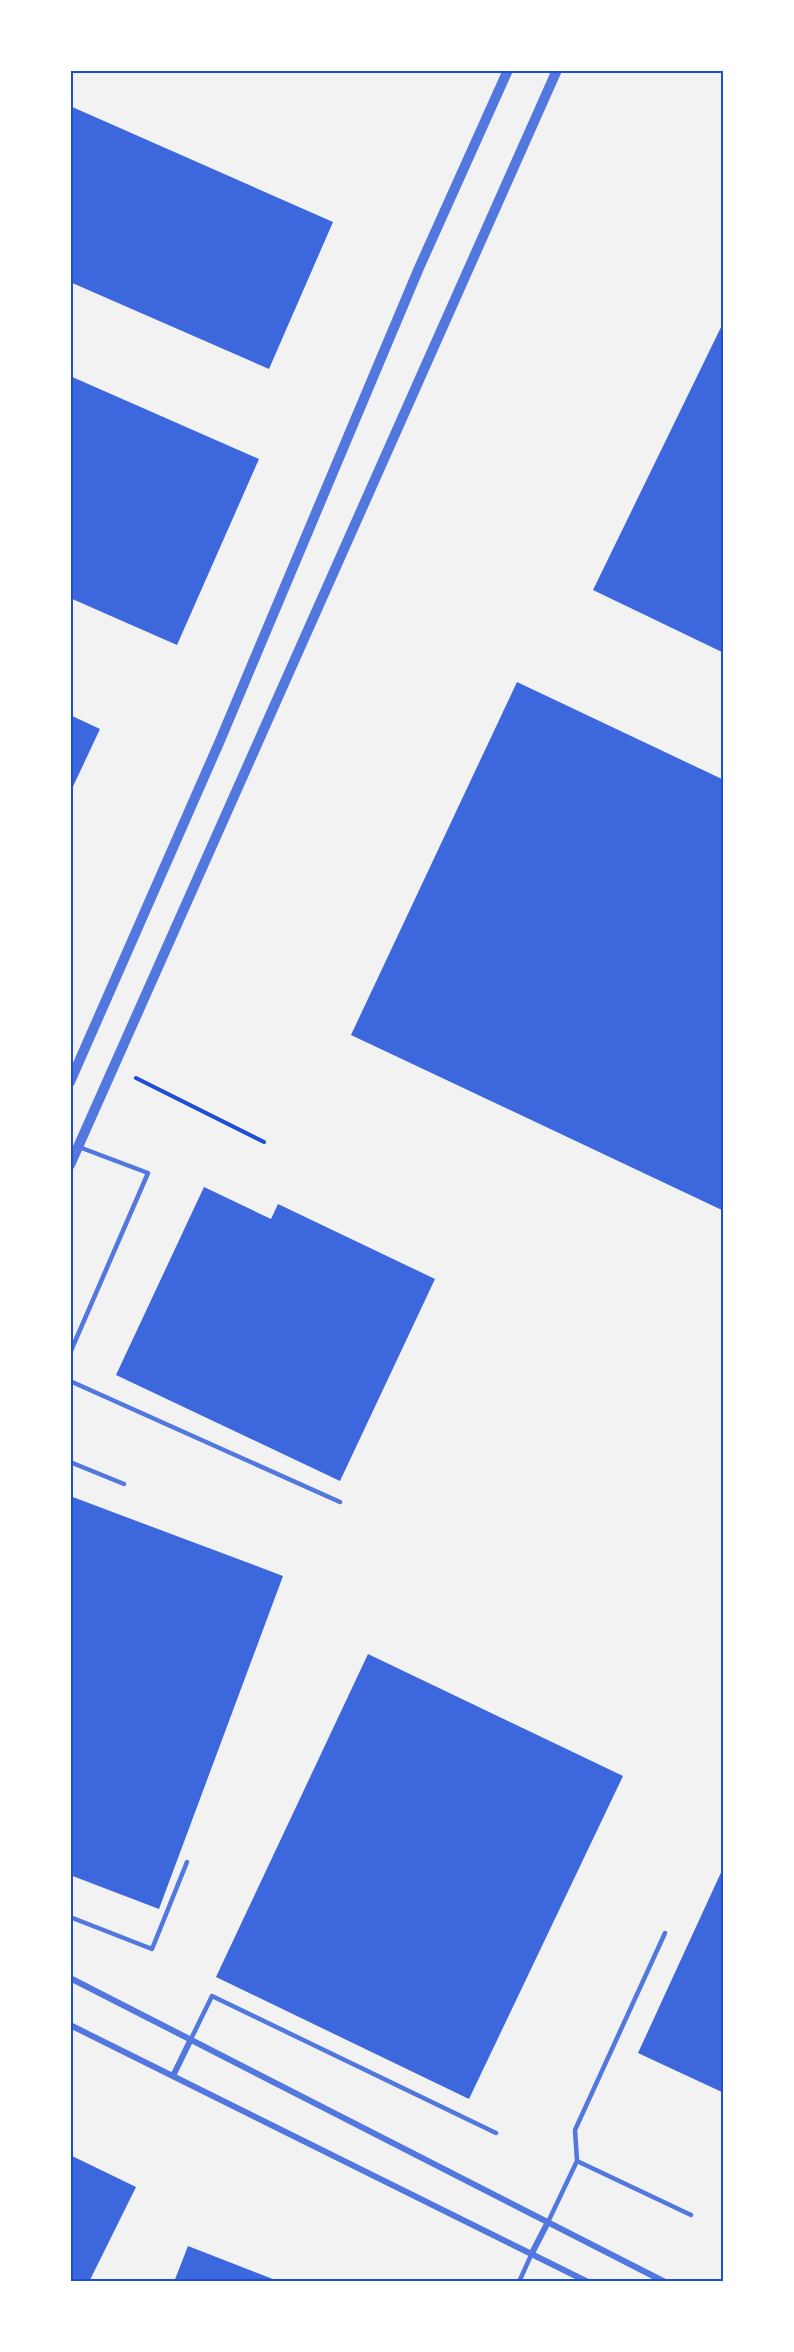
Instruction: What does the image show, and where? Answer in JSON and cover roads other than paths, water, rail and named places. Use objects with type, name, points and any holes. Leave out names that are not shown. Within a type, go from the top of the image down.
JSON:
[{"type":"street","points":[[70,1083],[219,743],[419,268],[508,70]]},
{"type":"street","points":[[70,1165],[75,1145],[114,1067],[557,70]]},
{"type":"street","points":[[70,1978],[665,2282]]},
{"type":"street","points":[[70,2025],[588,2282]]},
{"type":"street","points":[[172,2076],[190,2039]]},
{"type":"street","points":[[532,2253],[548,2222]]},
{"type":"lane","points":[[70,1353],[148,1173],[75,1145]]},
{"type":"lane","points":[[70,1381],[340,1502]]},
{"type":"lane","points":[[70,1462],[124,1484]]},
{"type":"lane","points":[[70,1917],[152,1949],[187,1862]]},
{"type":"lane","points":[[548,2222],[577,2161],[575,2130],[665,1933]]},
{"type":"lane","points":[[190,2039],[212,1996],[496,2133]]},
{"type":"lane","points":[[577,2161],[691,2215]]},
{"type":"lane","points":[[519,2282],[532,2253]]}]
